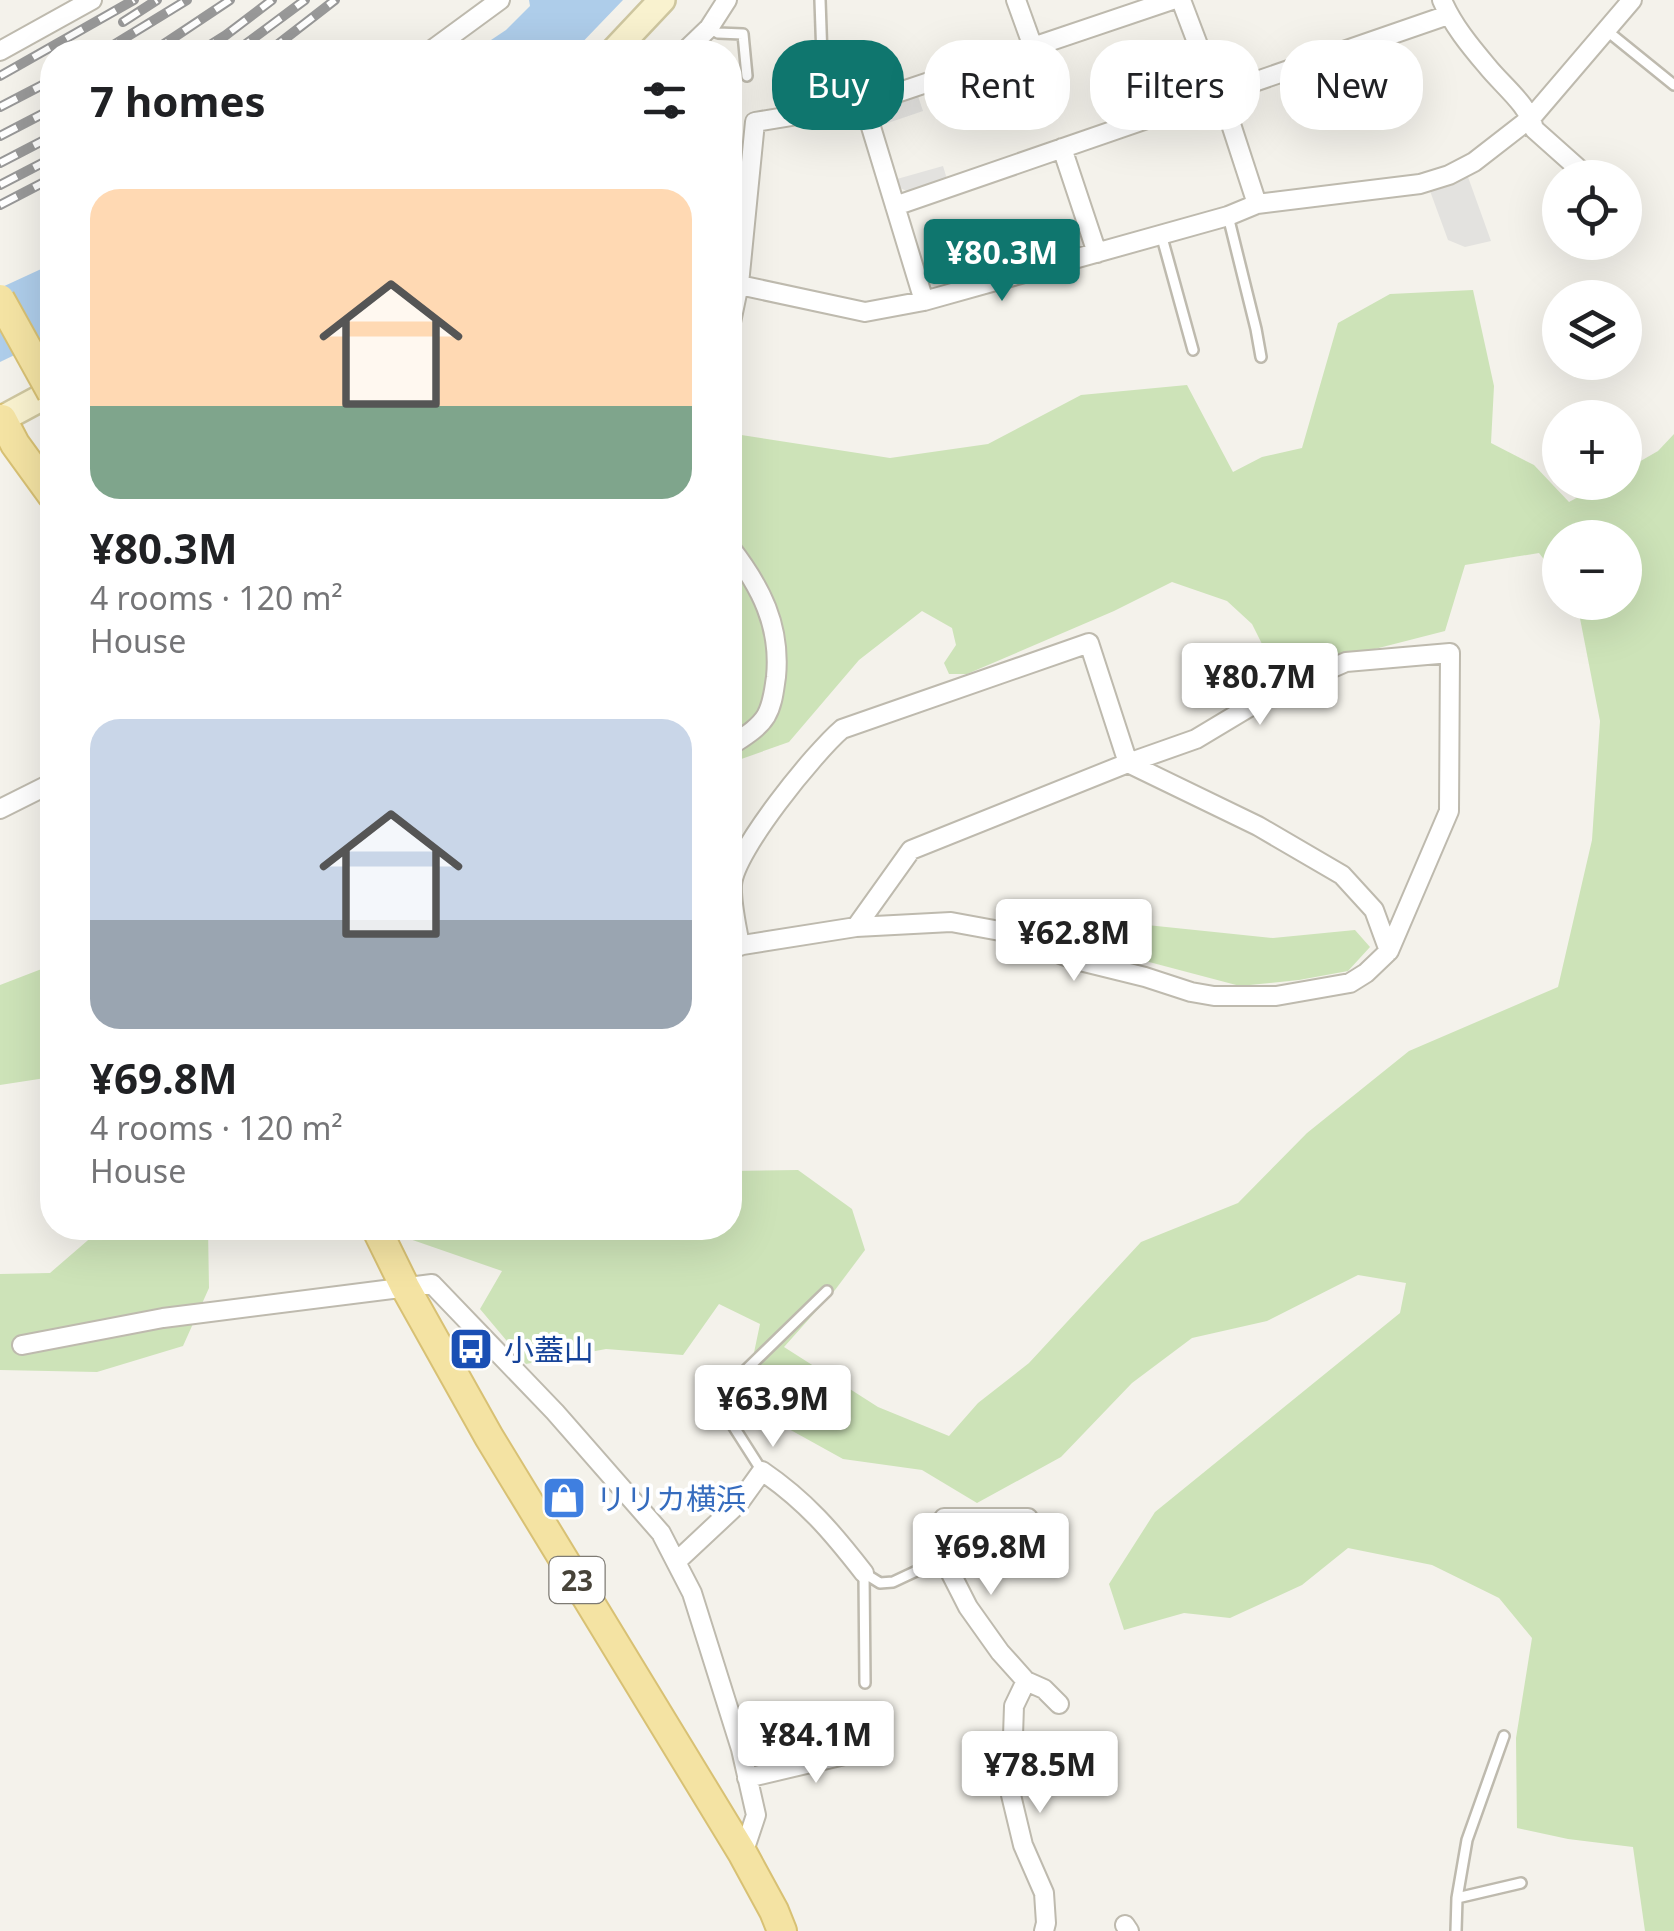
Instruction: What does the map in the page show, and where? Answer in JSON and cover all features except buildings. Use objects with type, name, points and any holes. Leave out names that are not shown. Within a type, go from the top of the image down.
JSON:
[{"type":"main road","points":[[624,40],[662,0]]},
{"type":"main road","points":[[0,299],[40,371]]},
{"type":"main road","points":[[40,399],[1,420],[40,479]]},
{"type":"main road","name":"23","points":[[382,1240],[489,1437],[743,1854],[782,1931]]},
{"type":"street","points":[[0,51],[92,0]]},
{"type":"street","points":[[445,40],[500,0]]},
{"type":"street","points":[[696,40],[727,0]]},
{"type":"street","points":[[1016,0],[1032,40]]},
{"type":"street","points":[[1052,40],[1172,0]]},
{"type":"street","points":[[1181,0],[1196,40]]},
{"type":"street","points":[[742,286],[865,312],[924,302],[1228,216],[1257,204],[1420,184],[1449,175],[1474,162],[1532,117],[1632,0]]},
{"type":"street","points":[[1260,78],[1445,7],[1484,64],[1532,117],[1534,129],[1569,160]]},
{"type":"street","points":[[742,222],[755,122],[772,119]]},
{"type":"street","points":[[872,130],[924,302]]},
{"type":"street","points":[[895,206],[1115,130]]},
{"type":"street","points":[[1233,130],[1257,204]]},
{"type":"street","points":[[1062,148],[1097,253]]},
{"type":"street","points":[[742,563],[766,603],[778,651],[773,698],[765,718],[742,736]]},
{"type":"street","points":[[742,856],[826,742],[842,729],[1089,643],[1128,763],[1258,826],[1342,875],[1374,910],[1389,951]]},
{"type":"street","points":[[742,946],[856,927],[950,922],[1000,931],[1076,960],[1214,996],[1276,996],[1350,983],[1389,951],[1449,810],[1450,652],[1346,662],[1266,697],[1196,739],[911,850],[856,927]]},
{"type":"street","points":[[0,809],[40,788]]},
{"type":"street","points":[[22,1345],[163,1318],[432,1284],[567,1426],[661,1533],[692,1593],[741,1749],[756,1815],[743,1854]]},
{"type":"street","points":[[676,1562],[739,1503],[762,1471],[792,1492],[864,1574]]},
{"type":"street","points":[[1028,1518],[944,1518],[940,1552],[968,1607],[1000,1652],[1026,1681],[1044,1689],[1058,1704]]},
{"type":"street","points":[[1026,1681],[1014,1706],[1011,1795],[1024,1845],[1044,1893],[1044,1931]]},
{"type":"street","points":[[748,1778],[874,1748]]},
{"type":"lane","points":[[820,0],[821,40]]},
{"type":"lane","points":[[709,28],[718,33],[744,34],[746,76]]},
{"type":"lane","points":[[1606,30],[1674,84]]},
{"type":"lane","points":[[1228,216],[1260,358]]},
{"type":"lane","points":[[1161,234],[1193,350]]},
{"type":"lane","points":[[762,1471],[716,1399],[827,1291]]},
{"type":"lane","points":[[864,1574],[880,1583],[892,1582],[942,1559]]},
{"type":"lane","points":[[864,1574],[866,1683]]},
{"type":"lane","points":[[1456,1931],[1466,1840],[1504,1736]]},
{"type":"lane","points":[[1458,1898],[1520,1883]]},
{"type":"green space","points":[[1473,290],[1494,386],[1491,443],[1534,465],[1542,473],[1542,500],[1642,500],[1642,460],[1658,451],[1674,434],[1674,1931],[1645,1931],[1633,1847],[1517,1828],[1516,1738],[1532,1638],[1499,1598],[1432,1565],[1348,1548],[1302,1585],[1230,1618],[1184,1613],[1124,1630],[1109,1584],[1155,1512],[1400,1313],[1406,1283],[1358,1275],[1267,1321],[1192,1338],[1132,1383],[1061,1457],[977,1503],[922,1470],[843,1459],[787,1428],[751,1367],[760,1324],[719,1304],[683,1355],[606,1349],[526,1364],[480,1309],[502,1271],[413,1240],[742,1240],[742,1171],[798,1170],[852,1209],[865,1250],[784,1347],[878,1407],[949,1436],[978,1403],[1029,1363],[1141,1242],[1238,1203],[1307,1133],[1409,1051],[1558,987],[1592,840],[1600,721],[1580,620],[1642,620],[1642,520],[1542,520],[1542,557],[1539,553],[1465,565],[1445,631],[1277,674],[1252,624],[1227,601],[1172,582],[967,674],[949,674],[944,663],[956,645],[952,628],[922,611],[859,660],[789,742],[742,759],[742,435],[890,458],[988,444],[1081,395],[1187,385],[1233,472],[1262,457],[1302,448],[1338,323],[1390,294]]},
{"type":"green space","points":[[1118,922],[1273,938],[1355,930],[1370,947],[1348,971],[1240,986],[1115,953],[1074,923]]},
{"type":"green space","points":[[40,970],[40,1079],[0,1085],[0,985]]},
{"type":"green space","points":[[88,1240],[208,1240],[209,1288],[183,1346],[97,1372],[0,1370],[0,1274],[50,1273]]},
{"type":"shaded area","points":[[918,96],[923,111],[904,117],[904,101]]},
{"type":"shaded area","points":[[943,166],[947,179],[909,192],[900,188],[897,179]]},
{"type":"shaded area","points":[[1468,177],[1491,241],[1465,247],[1448,240],[1430,191]]},
{"type":"water","points":[[529,0],[623,0],[585,40],[491,40],[530,6]]},
{"type":"water","points":[[40,270],[40,343],[0,362],[0,288]]},
{"type":"railway","points":[[63,40],[134,0]]},
{"type":"railway","points":[[123,22],[157,0]]},
{"type":"railway","points":[[122,40],[187,0]]},
{"type":"railway","points":[[170,40],[230,0]]},
{"type":"railway","points":[[218,40],[272,0]]},
{"type":"railway","points":[[251,40],[305,0]]},
{"type":"railway","points":[[283,40],[335,0]]},
{"type":"railway","points":[[0,76],[40,53]]},
{"type":"railway","points":[[0,107],[40,86]]},
{"type":"railway","points":[[0,136],[40,115]]},
{"type":"railway","points":[[0,163],[40,142]]},
{"type":"railway","points":[[0,185],[40,164]]},
{"type":"railway","points":[[0,205],[40,184]]},
{"type":"place","name":"小蓋山","points":[[471,1349]]},
{"type":"place","name":"リリカ横浜","points":[[564,1498]]}]
